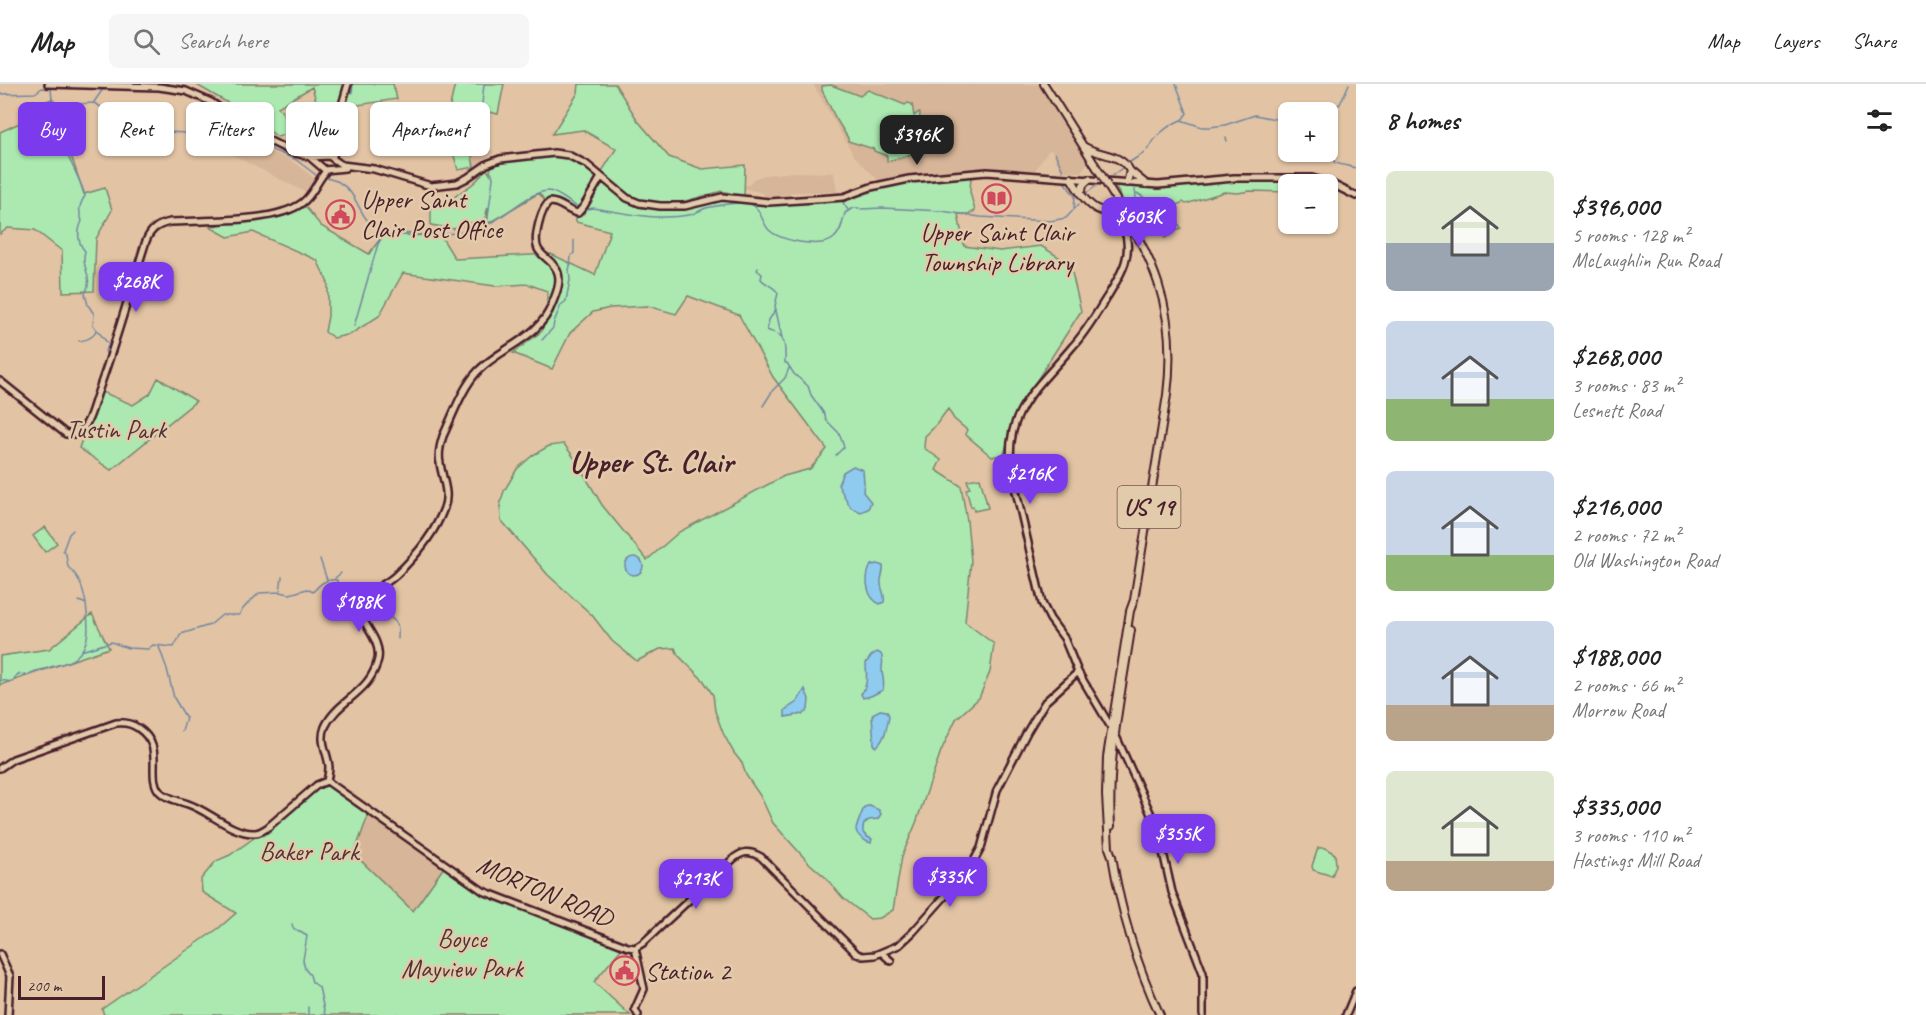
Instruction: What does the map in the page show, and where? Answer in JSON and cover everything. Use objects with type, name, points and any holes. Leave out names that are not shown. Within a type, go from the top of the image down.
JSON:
[{"type":"main road","name":"US 19","points":[[1044,84],[1132,224],[1149,258],[1168,322],[1170,353],[1166,404],[1115,734],[1110,793],[1112,856]]},
{"type":"main road","points":[[1082,146],[1116,158],[1146,184]]},
{"type":"main road","points":[[1097,169],[1098,159],[1107,155]]},
{"type":"main road","points":[[1125,165],[1127,183]]},
{"type":"main road","points":[[1127,183],[1130,171]]},
{"type":"main road","points":[[1071,178],[1095,208],[1121,217],[1132,224]]},
{"type":"main road","points":[[1083,194],[1082,186],[1089,179]]},
{"type":"main road","points":[[1103,211],[1113,209],[1116,198]]},
{"type":"main road","name":"US 19","points":[[1134,600],[1130,611],[1107,758],[1106,795],[1109,848],[1131,943],[1160,1015]]},
{"type":"street","points":[[48,84],[159,87],[186,91],[211,102],[277,146],[310,157],[330,169],[353,166]]},
{"type":"street","points":[[343,102],[348,84]]},
{"type":"street","points":[[310,157],[324,156],[342,165],[374,169],[420,184],[439,186],[464,180],[484,166],[500,159],[558,153],[581,160],[623,196],[635,202],[673,207],[722,197],[769,202],[838,198],[871,187],[909,179],[981,172],[1146,184],[1241,178],[1312,178],[1325,181],[1356,196]]},
{"type":"street","points":[[319,182],[324,156]]},
{"type":"street","points":[[0,381],[66,434],[78,434],[85,427],[93,406],[146,241],[152,230],[170,222],[251,217],[287,211],[304,202],[334,165],[333,156]]},
{"type":"street","points":[[0,768],[13,759],[116,723],[131,724],[145,733],[151,742],[156,784],[159,791],[203,809],[218,820],[243,831],[254,833],[267,828],[316,785],[327,781],[329,767],[323,744],[324,729],[335,713],[368,682],[378,661],[377,642],[361,615],[362,602],[394,577],[418,551],[444,509],[446,494],[440,464],[440,446],[474,376],[535,330],[547,316],[559,280],[555,265],[537,248],[537,237],[544,207],[550,202],[555,202],[575,213],[581,210],[601,177]]},
{"type":"street","points":[[1103,211],[1107,216],[1118,221],[1124,230],[1127,246],[1126,263],[1087,328],[1025,402],[1017,418],[1010,451],[1011,471],[1041,603],[1064,638],[1078,672],[1115,734],[1158,830],[1172,892],[1203,973],[1203,1015]]},
{"type":"street","points":[[635,948],[732,860],[741,853],[750,852],[761,857],[853,951],[863,956],[882,953],[899,945],[976,859],[997,790],[1017,750],[1045,702],[1078,672]]},
{"type":"street","name":"MORTON ROAD","points":[[327,781],[483,891],[627,947],[635,948],[644,989],[635,1009],[638,1015]]},
{"type":"street","points":[[882,953],[891,961]]},
{"type":"street","points":[[0,954],[10,976],[8,1015]]},
{"type":"street","points":[[1346,1015],[1356,991]]},
{"type":"shaded area","points":[[813,84],[1038,84],[1088,162],[1081,172],[1061,171],[1052,151],[1049,150],[1035,170],[983,170],[881,183],[854,156]]},
{"type":"shaded area","points":[[274,153],[298,165],[316,180],[307,193],[234,156],[274,156]]},
{"type":"shaded area","points":[[472,156],[490,156],[474,167]]},
{"type":"shaded area","points":[[794,172],[834,173],[837,192],[791,192],[788,195],[767,198],[763,193],[743,188],[753,179],[765,175]]},
{"type":"shaded area","points":[[369,813],[444,867],[413,911],[354,854]]},
{"type":"green space","points":[[195,84],[393,84],[397,99],[358,105],[358,102],[316,102],[312,87],[278,107],[286,117],[286,134],[278,137],[274,134],[274,102],[226,102]]},
{"type":"green space","points":[[455,84],[504,84],[498,114],[490,112],[490,102],[451,102]]},
{"type":"green space","points":[[579,84],[615,84],[638,121],[669,157],[702,169],[745,165],[744,197],[722,191],[678,203],[652,203],[631,197],[601,173],[616,149],[583,130],[552,134],[578,93]]},
{"type":"green space","points":[[831,85],[860,96],[868,90],[905,105],[912,104],[914,116],[920,113],[916,154],[887,161],[887,156],[874,149],[848,141],[822,90],[822,86]]},
{"type":"green space","points":[[18,124],[18,156],[71,156],[84,194],[105,188],[112,210],[96,239],[94,291],[63,292],[62,251],[35,230],[8,228],[0,234],[0,132]]},
{"type":"green space","points":[[454,156],[472,156],[474,167],[458,170]]},
{"type":"green space","points":[[544,156],[570,157],[592,172],[597,180],[584,205],[576,210],[557,200],[545,201],[539,193],[487,224],[488,207],[484,221],[464,224],[454,229],[431,225],[433,201],[449,203],[477,180],[486,168],[490,174],[491,165],[499,161]]},
{"type":"green space","points":[[971,176],[970,192],[975,211],[958,214],[964,246],[1000,251],[1041,246],[1070,264],[1081,311],[1016,413],[1004,454],[992,457],[965,434],[967,430],[954,419],[948,409],[925,436],[924,448],[941,460],[936,470],[961,486],[971,561],[965,622],[994,644],[990,672],[979,698],[956,719],[941,751],[902,856],[893,910],[880,918],[870,919],[843,898],[773,823],[761,797],[723,733],[715,711],[713,695],[704,681],[678,655],[675,648],[660,649],[637,661],[612,641],[592,615],[548,575],[501,520],[500,504],[504,491],[517,469],[533,455],[549,446],[564,444],[602,505],[647,560],[679,532],[784,476],[810,469],[827,449],[773,377],[739,315],[688,296],[676,314],[648,306],[610,308],[593,312],[570,333],[552,369],[513,353],[542,331],[547,306],[547,291],[528,284],[495,286],[403,273],[379,316],[351,334],[334,338],[325,332],[328,316],[328,283],[317,260],[253,232],[228,237],[210,227],[304,205],[321,226],[369,254],[385,232],[441,236],[455,259],[551,254],[595,275],[610,231],[576,222],[576,217],[583,214],[600,183],[606,184],[633,204],[655,208],[684,209],[711,202],[732,200],[761,205],[848,199],[900,183]]},
{"type":"green space","points":[[1210,181],[1278,181],[1278,192],[1224,192],[1186,204],[1183,202],[1162,212],[1170,219],[1171,224],[1178,223],[1181,228],[1165,238],[1157,222],[1151,231],[1142,233],[1115,186],[1164,188]]},
{"type":"green space","name":"Tustin Park","points":[[158,378],[196,401],[111,470],[79,448],[100,391],[133,405],[150,394]]},
{"type":"green space","points":[[980,478],[988,508],[974,511],[966,489],[970,488],[967,480]]},
{"type":"green space","points":[[45,527],[57,543],[45,552],[33,536]]},
{"type":"green space","points":[[92,614],[109,648],[0,685],[0,656],[49,649]]},
{"type":"green space","name":"Boyce Mayview Park","points":[[327,783],[369,813],[354,854],[413,911],[444,867],[486,895],[622,948],[594,982],[630,1015],[104,1015],[102,1009],[219,928],[236,913],[202,892],[201,879],[216,861],[230,855],[319,785]]},
{"type":"green space","points":[[1318,848],[1325,848],[1335,854],[1336,865],[1332,876],[1313,870],[1312,866]]},
{"type":"water","points":[[853,466],[863,470],[863,492],[871,502],[868,509],[861,512],[851,508],[838,485],[843,472]]},
{"type":"water","points":[[630,557],[638,557],[643,562],[641,573],[630,575],[625,570],[625,562]]},
{"type":"water","points":[[871,565],[883,566],[881,584],[884,602],[880,604],[869,592],[867,581]]},
{"type":"water","points":[[877,652],[882,658],[883,690],[863,698],[861,694],[866,683],[866,663]]},
{"type":"water","points":[[805,689],[809,699],[808,710],[803,714],[785,717],[785,710],[797,702]]},
{"type":"water","points":[[880,710],[887,711],[889,716],[884,737],[876,747],[872,716]]},
{"type":"water","points":[[870,806],[879,810],[881,814],[878,819],[869,820],[864,824],[863,832],[872,839],[871,843],[862,838],[856,830],[864,808]]},
{"type":"waterway","points":[[352,93],[353,84]]},
{"type":"waterway","points":[[482,102],[484,84]]},
{"type":"waterway","points":[[1176,84],[1187,113],[1182,120]]},
{"type":"waterway","points":[[1338,105],[1349,84]]},
{"type":"waterway","points":[[0,94],[35,93],[42,88],[51,89],[52,99],[58,105],[94,103],[114,114],[155,130],[163,129],[202,137],[208,123],[217,118],[229,120],[274,151],[295,159],[316,175]]},
{"type":"waterway","points":[[94,102],[103,89]]},
{"type":"waterway","points":[[1147,150],[1162,132],[1181,120],[1202,127],[1210,127],[1225,125],[1255,115],[1278,118]]},
{"type":"waterway","points":[[1055,153],[1063,171]]},
{"type":"waterway","points":[[1130,162],[1144,153]]},
{"type":"waterway","points":[[68,156],[85,196],[81,202],[82,221],[79,229],[80,244],[85,251],[84,263],[89,282],[85,294],[94,314],[93,325],[109,345],[105,351],[107,356]]},
{"type":"waterway","points":[[1334,162],[1356,168]]},
{"type":"waterway","points":[[1113,175],[1122,168]]},
{"type":"waterway","points":[[487,225],[492,173]]},
{"type":"waterway","points":[[327,178],[347,188],[364,216],[376,228],[395,234],[438,235],[479,228],[496,220],[534,195],[548,191],[580,208]]},
{"type":"waterway","points":[[1065,183],[1075,196],[1074,209]]},
{"type":"waterway","points":[[1087,193],[1096,186]]},
{"type":"waterway","points":[[1135,190],[1136,197],[1132,201],[1138,216]]},
{"type":"waterway","points":[[1137,193],[1154,204]]},
{"type":"waterway","points":[[842,201],[848,210]]},
{"type":"waterway","points":[[584,210],[593,208],[641,216],[677,217],[710,207],[747,203],[755,207],[766,227],[775,234],[801,242],[820,243],[834,238],[840,230],[845,213],[853,208],[859,208]]},
{"type":"waterway","points":[[861,209],[942,211],[980,217],[1050,221],[1066,218],[1079,204]]},
{"type":"waterway","points":[[354,326],[378,244],[385,232]]},
{"type":"waterway","points":[[542,340],[553,328],[561,305],[566,301],[574,240]]},
{"type":"waterway","points":[[758,268],[757,270],[762,274],[761,279],[778,293],[775,306],[782,338]]},
{"type":"waterway","points":[[776,309],[769,320],[767,330],[780,336],[785,347],[785,363],[808,386],[826,420],[839,433],[844,447],[836,455]]},
{"type":"waterway","points":[[79,341],[90,338],[96,329]]},
{"type":"waterway","points":[[763,406],[773,390],[785,378],[789,368]]},
{"type":"waterway","points":[[73,530],[63,550],[68,567],[80,583],[86,604]]},
{"type":"waterway","points":[[320,559],[327,580]]},
{"type":"waterway","points":[[335,578],[341,573]]},
{"type":"waterway","points":[[81,651],[111,642],[128,648],[148,649],[153,645],[174,647],[181,634],[210,625],[222,615],[239,615],[259,593],[280,592],[282,577]]},
{"type":"waterway","points":[[280,592],[290,594],[307,589],[313,592],[324,582],[337,580],[338,597],[344,601],[351,600]]},
{"type":"waterway","points":[[0,680],[12,682],[18,674],[28,675],[76,657],[85,645],[88,632],[86,604],[79,601]]},
{"type":"waterway","points":[[364,606],[372,613],[384,613],[395,621],[398,626],[398,639]]},
{"type":"waterway","points":[[159,647],[174,698],[186,718],[182,731]]},
{"type":"waterway","points":[[292,924],[293,928],[307,936],[303,960],[305,969],[312,982],[319,987],[325,1015]]},
{"type":"waterway","points":[[308,1007],[308,1015]]},
{"type":"place","name":"Upper Saint Clair Township Library","points":[[997,198]]},
{"type":"place","name":"Upper Saint Clair Post Office","points":[[340,214]]},
{"type":"place","name":"Station 2","points":[[624,971]]},
{"type":"district","name":"Upper St. Clair","points":[[651,461]]},
{"type":"park label","name":"Baker Park","points":[[309,851]]}]
